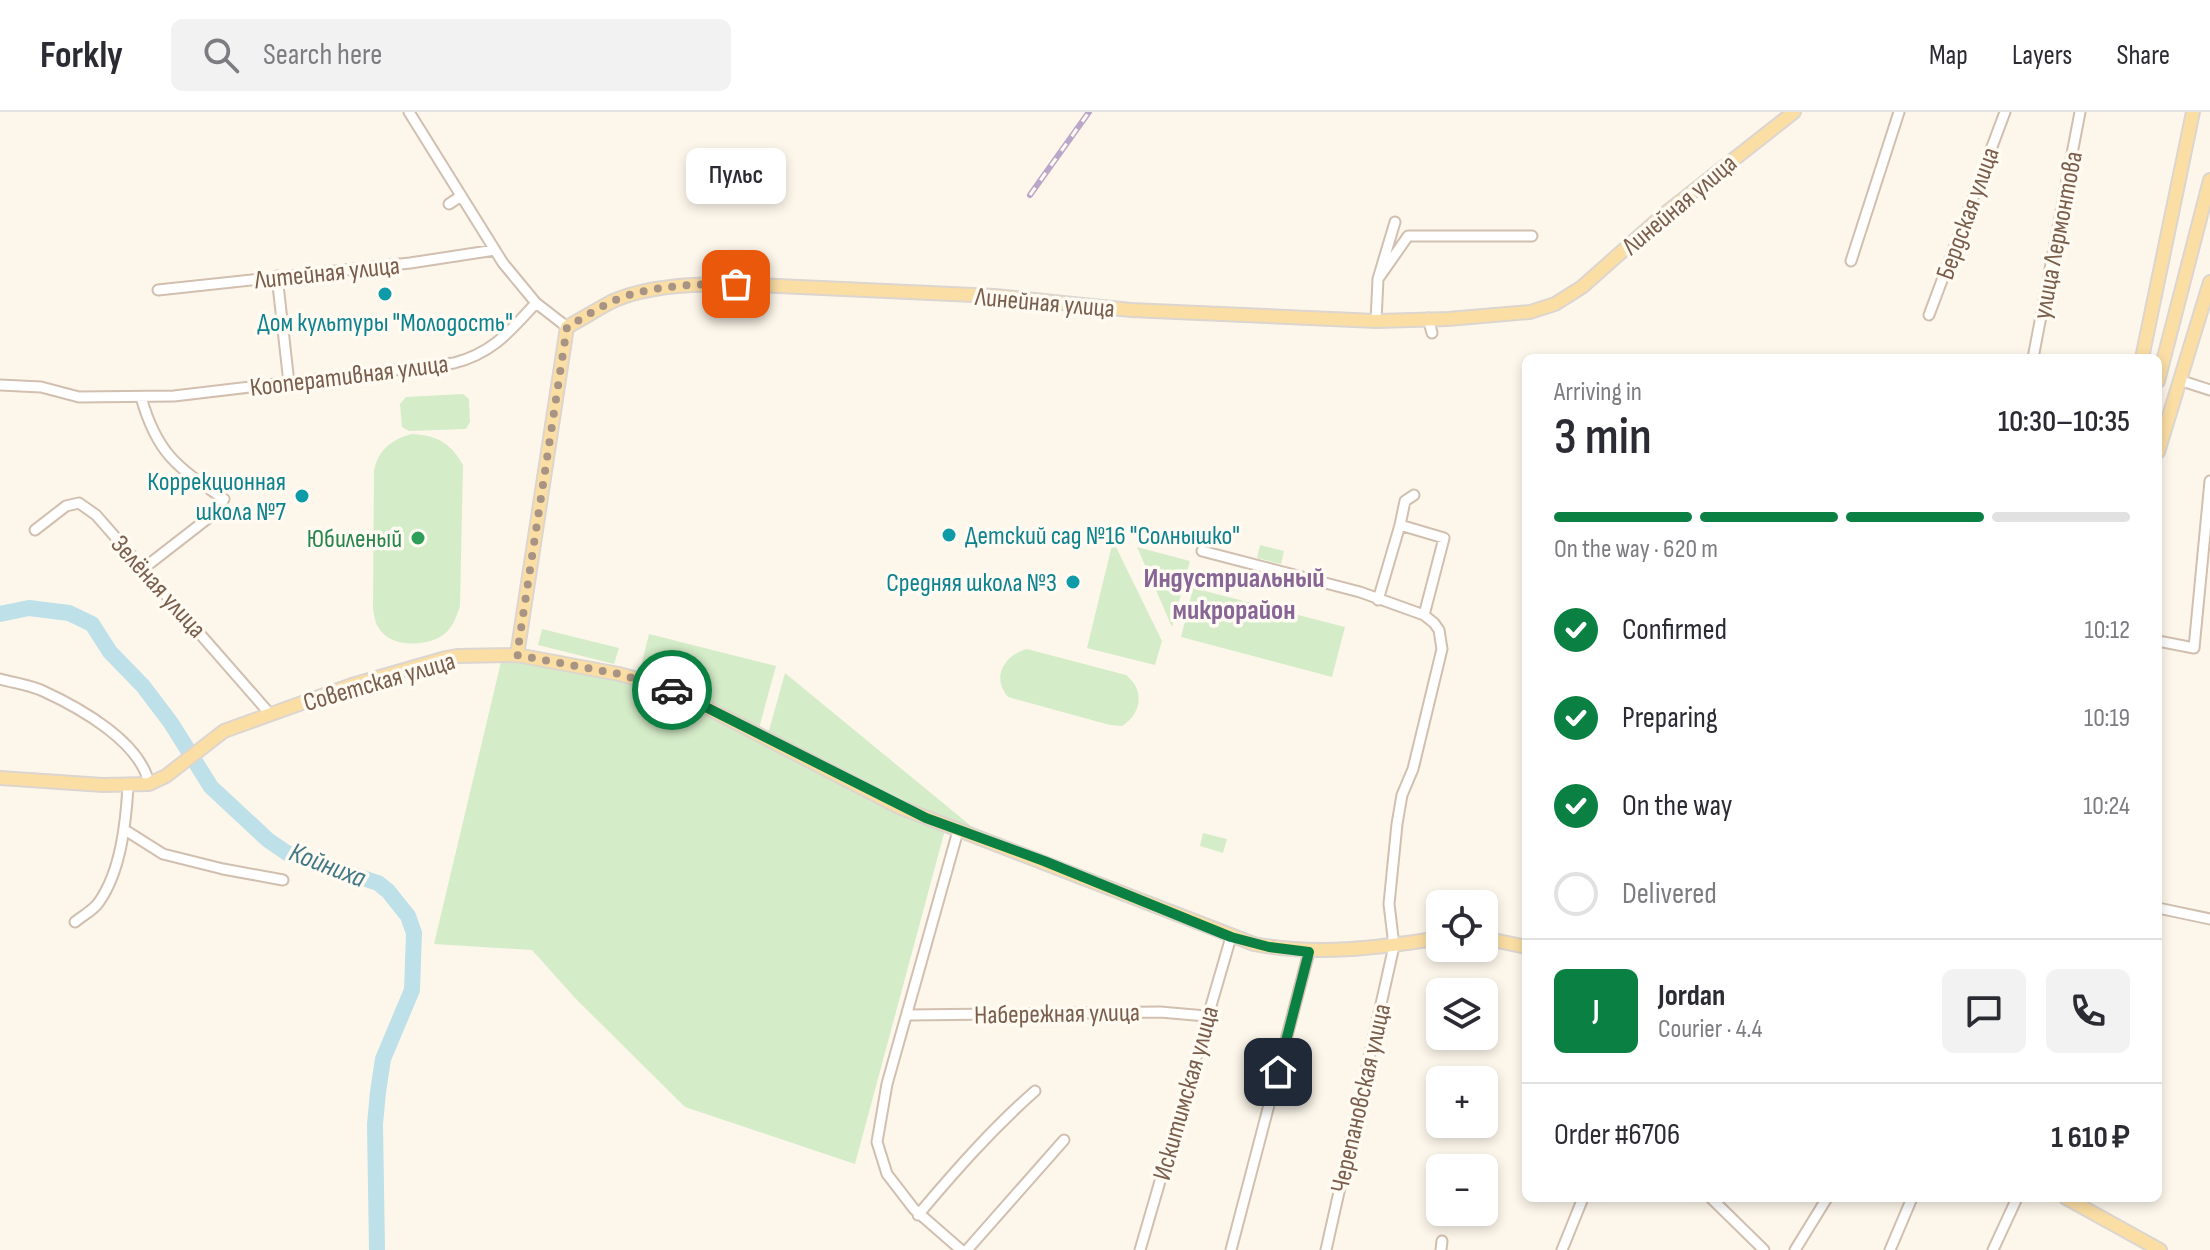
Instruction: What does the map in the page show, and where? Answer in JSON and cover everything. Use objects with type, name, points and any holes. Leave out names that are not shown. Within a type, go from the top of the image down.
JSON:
[{"type":"main road","name":"Линейная улица","points":[[567,327],[613,301],[642,292],[709,284],[995,296],[1131,310],[1376,321],[1512,315],[1544,309],[1593,279],[1663,215],[1794,112]]},
{"type":"main road","points":[[2143,354],[2193,112]]},
{"type":"main road","points":[[2162,366],[2210,180]]},
{"type":"main road","points":[[2162,438],[2210,282]]},
{"type":"main road","points":[[517,655],[567,327]]},
{"type":"main road","name":"Советская улица","points":[[0,778],[128,786],[149,784],[166,776],[224,731],[352,685],[457,656],[517,655],[619,674],[667,687],[899,807],[1044,861],[1231,937],[1269,947],[1309,952],[1426,940]]},
{"type":"main road","points":[[1498,941],[1522,946]]},
{"type":"main road","points":[[2073,1202],[2160,1250]]},
{"type":"street","points":[[409,112],[495,250],[536,303],[567,327]]},
{"type":"street","points":[[1851,261],[1899,112]]},
{"type":"street","name":"Бердская улица","points":[[1929,315],[2005,112]]},
{"type":"street","name":"улица Лермонтова","points":[[2034,354],[2080,112]]},
{"type":"street","points":[[449,204],[461,196]]},
{"type":"street","points":[[1376,321],[1378,279],[1395,222]]},
{"type":"street","points":[[1378,279],[1408,236],[1532,236]]},
{"type":"street","name":"Литейная улица","points":[[158,290],[410,263],[495,250]]},
{"type":"street","points":[[277,276],[289,383]]},
{"type":"street","name":"Кооперативная улица","points":[[0,385],[41,387],[79,397],[141,397],[454,363],[483,354],[511,331],[536,303]]},
{"type":"street","points":[[1428,318],[1432,333]]},
{"type":"street","points":[[2179,380],[2210,390]]},
{"type":"street","points":[[141,397],[159,445],[180,470],[224,499],[216,512],[144,568]]},
{"type":"street","points":[[2162,642],[2194,648],[2210,481]]},
{"type":"street","points":[[1378,600],[1405,501],[1414,495]]},
{"type":"street","name":"Зелёная улица","points":[[35,530],[66,506],[79,503],[96,515],[270,714]]},
{"type":"street","points":[[1202,551],[1360,592],[1424,615],[1444,538],[1400,525]]},
{"type":"street","name":"Черепановская улица","points":[[1326,1250],[1394,946],[1389,904],[1402,795],[1413,769],[1442,649],[1439,630],[1424,615]]},
{"type":"street","points":[[0,679],[41,690],[98,722],[139,757],[149,784]]},
{"type":"street","points":[[75,922],[99,903],[112,875],[125,830],[128,786]]},
{"type":"street","points":[[125,830],[163,854],[283,880]]},
{"type":"street","points":[[958,831],[887,1084],[877,1142],[887,1174],[918,1215],[961,1250]]},
{"type":"street","points":[[2162,909],[2210,919]]},
{"type":"street","name":"Искитимская улица","points":[[1140,1250],[1231,937]]},
{"type":"street","points":[[1231,1250],[1309,952]]},
{"type":"street","name":"Набережная улица","points":[[908,1015],[1160,1012],[1206,1016]]},
{"type":"street","points":[[918,1215],[997,1124],[1035,1091]]},
{"type":"street","points":[[967,1250],[1064,1140]]},
{"type":"street","points":[[1562,1250],[1581,1202]]},
{"type":"street","points":[[1715,1202],[1764,1250]]},
{"type":"street","points":[[1795,1250],[1825,1202]]},
{"type":"street","points":[[1890,1250],[1910,1202]]},
{"type":"street","points":[[1993,1250],[2015,1202]]},
{"type":"green space","points":[[463,394],[469,399],[470,422],[466,429],[409,431],[402,427],[400,404],[406,397]]},
{"type":"green space","name":"Юбиленый","points":[[411,434],[442,441],[463,465],[460,606],[448,631],[433,640],[415,644],[398,642],[383,634],[373,609],[374,471],[386,447]]},
{"type":"green space","points":[[1113,541],[1162,641],[1155,665],[1087,648]]},
{"type":"green space","points":[[1260,545],[1284,551],[1281,564],[1257,558]]},
{"type":"green space","points":[[1137,547],[1190,561],[1172,627]]},
{"type":"green space","points":[[1193,588],[1345,627],[1332,677],[1181,637]]},
{"type":"green space","points":[[542,629],[619,648],[614,664],[538,645]]},
{"type":"green space","points":[[649,634],[776,666],[759,728],[639,674]]},
{"type":"green space","points":[[1027,649],[1126,675],[1138,694],[1134,715],[1122,726],[1110,725],[1008,697],[1001,682],[1002,668],[1012,656]]},
{"type":"green space","points":[[501,662],[540,663],[663,689],[945,830],[855,1164],[685,1107],[575,998],[532,950],[434,944]]},
{"type":"green space","points":[[785,673],[971,826],[967,830],[896,799],[768,734]]},
{"type":"green space","points":[[1203,833],[1227,839],[1223,853],[1200,846]]},
{"type":"waterway","name":"Койниха","points":[[0,614],[29,608],[69,613],[92,624],[110,652],[143,686],[171,723],[211,787],[268,840],[287,853],[378,883],[408,916],[414,933],[412,990],[383,1059],[375,1124],[377,1250]]},
{"type":"railway","points":[[1030,195],[1089,112]]},
{"type":"way so far","points":[[672,690],[619,674],[517,655],[567,327],[613,301],[642,292],[736,284]]},
{"type":"place","name":"Пульс","points":[[736,284]]},
{"type":"place","name":"Дом культуры \"Молодость\"","points":[[385,294]]},
{"type":"place","name":"Коррекционная школа №7","points":[[302,496]]},
{"type":"place","name":"Детский сад №16 \"Солнышко\"","points":[[949,535]]},
{"type":"place","name":"Юбиленый","points":[[418,538]]},
{"type":"place","name":"Средняя школа №3","points":[[1073,582]]},
{"type":"district","name":"Индустриальный микрорайон","points":[[1234,593]]},
{"type":"route","points":[[672,690],[899,807],[1044,861],[1231,937],[1269,947],[1309,952],[1278,1072]]}]
